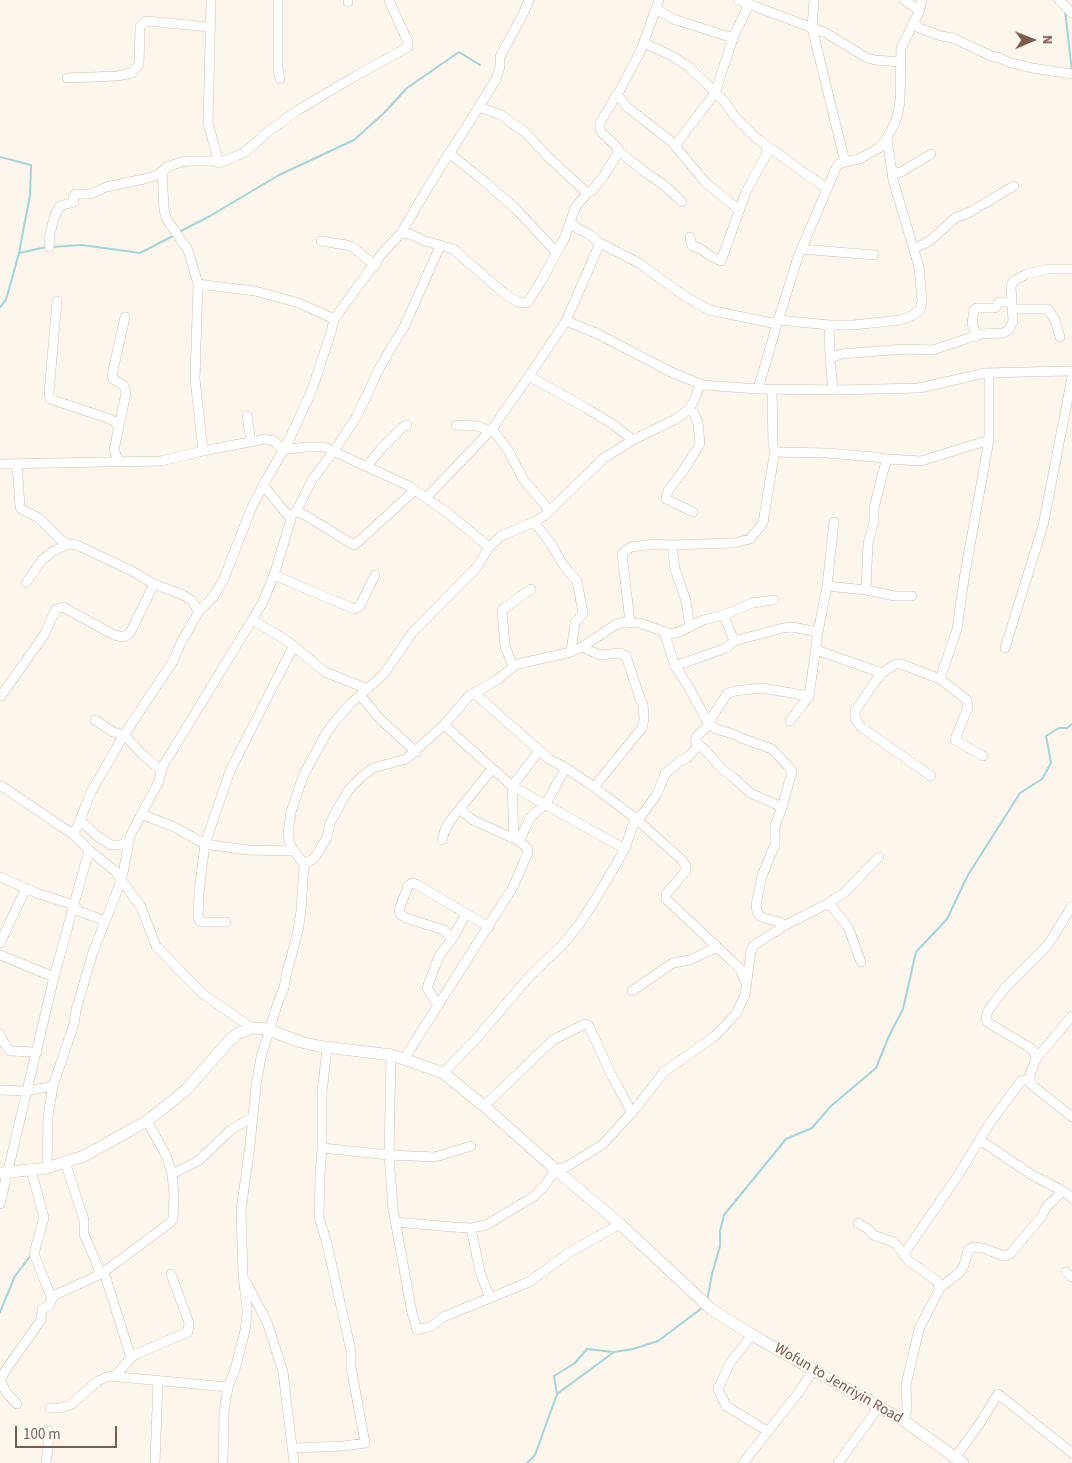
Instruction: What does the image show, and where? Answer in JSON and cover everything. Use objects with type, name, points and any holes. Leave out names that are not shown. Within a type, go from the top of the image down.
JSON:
[{"type":"street","points":[[210,0],[208,123],[218,163]]},
{"type":"street","points":[[278,0],[278,69],[280,79]]},
{"type":"street","points":[[49,248],[50,233],[55,215],[62,204],[74,202],[73,197],[76,194],[91,194],[106,187],[157,176],[173,164],[189,161],[214,161],[218,163],[245,152],[269,131],[298,110],[359,73],[408,47],[408,41],[390,0]]},
{"type":"street","points":[[74,835],[91,792],[124,735],[173,661],[199,610],[213,597],[223,581],[251,509],[285,448],[312,390],[334,319],[370,270],[375,266],[379,257],[401,233],[479,107],[498,75],[500,57],[529,0]]},
{"type":"street","points":[[814,0],[812,28],[845,162]]},
{"type":"street","points":[[904,0],[919,10]]},
{"type":"street","points":[[758,389],[801,249],[836,168],[839,164],[859,159],[878,148],[887,138],[895,123],[898,113],[901,48],[922,0]]},
{"type":"street","points":[[1059,0],[1072,13]]},
{"type":"street","points":[[675,146],[714,92],[742,1],[826,33],[867,58],[900,62]]},
{"type":"street","points":[[682,202],[664,185],[618,150],[602,133],[600,123],[622,88],[644,43],[657,4],[673,19],[732,38]]},
{"type":"street","points":[[67,78],[132,74],[139,64],[140,27],[147,21],[209,27]]},
{"type":"street","points":[[913,22],[919,28],[953,38],[1008,62],[1072,74]]},
{"type":"street","points":[[644,43],[689,67],[725,102],[738,120],[766,147],[827,189]]},
{"type":"street","points":[[617,94],[627,107],[672,142],[701,178],[739,210]]},
{"type":"street","points":[[479,107],[501,115],[526,133],[547,156],[588,192]]},
{"type":"street","points":[[570,222],[578,229],[590,234],[600,243],[639,263],[683,295],[709,310],[778,322],[829,325],[852,325],[909,318],[920,310],[922,302],[919,267],[892,174],[887,138]]},
{"type":"street","points":[[690,237],[692,245],[721,261],[746,192],[767,153],[766,147]]},
{"type":"street","points":[[401,233],[410,234],[422,240],[457,251],[506,294],[522,303],[528,302],[565,237],[575,208],[588,192],[592,191],[604,175],[616,158],[618,150]]},
{"type":"street","points":[[449,153],[516,210],[556,252]]},
{"type":"street","points":[[892,174],[901,172],[931,154]]},
{"type":"street","points":[[162,171],[166,218],[188,250],[198,284],[195,379],[203,451]]},
{"type":"street","points":[[914,249],[931,240],[956,218],[970,212],[1014,186]]},
{"type":"street","points":[[321,241],[353,247],[375,266]]},
{"type":"street","points":[[427,498],[491,430],[529,376],[566,321],[600,243]]},
{"type":"street","points":[[47,1168],[48,1116],[53,1086],[74,1024],[76,1010],[93,952],[121,878],[128,842],[133,829],[158,783],[161,770],[180,736],[263,602],[294,515],[312,480],[357,416],[380,367],[405,324],[440,246]]},
{"type":"street","points":[[801,249],[874,256]]},
{"type":"street","points":[[830,358],[841,354],[905,349],[933,350],[984,334],[1004,333],[1009,330],[1012,322],[1011,288],[1013,281],[1027,274],[1048,268],[1072,269]]},
{"type":"street","points":[[198,284],[255,291],[299,303],[334,319]]},
{"type":"street","points":[[57,301],[50,399],[110,419],[116,422],[119,429]]},
{"type":"street","points":[[977,336],[972,324],[974,310],[994,308],[999,302],[1048,310],[1055,320],[1060,337]]},
{"type":"street","points":[[119,462],[114,450],[126,393],[124,386],[113,379],[112,375],[126,317]]},
{"type":"street","points":[[566,321],[596,333],[700,385],[758,389],[920,388],[989,373],[1067,371],[1072,373]]},
{"type":"street","points":[[829,325],[830,358],[834,390]]},
{"type":"street","points":[[940,679],[957,629],[989,440],[989,373]]},
{"type":"street","points":[[529,376],[607,421],[633,440]]},
{"type":"street","points":[[1004,648],[1043,526],[1072,377]]},
{"type":"street","points":[[223,1463],[224,1411],[228,1387],[234,1373],[246,1322],[247,1308],[243,1275],[240,1211],[261,1057],[284,988],[286,971],[298,931],[301,911],[304,864],[294,851],[289,839],[289,825],[291,812],[303,776],[327,732],[350,704],[389,668],[412,633],[477,567],[489,547],[502,536],[534,522],[550,511],[596,464],[633,440],[674,420],[689,408],[700,385]]},
{"type":"street","points":[[630,622],[622,554],[631,547],[655,544],[672,546],[747,541],[753,537],[763,523],[775,450],[773,446],[772,389]]},
{"type":"street","points":[[689,408],[695,415],[698,423],[700,444],[668,491],[666,499],[693,512]]},
{"type":"street","points":[[247,416],[251,442]]},
{"type":"street","points":[[367,466],[403,426],[407,425]]},
{"type":"street","points":[[456,425],[478,426],[491,430],[510,454],[520,474],[550,511]]},
{"type":"street","points":[[1062,428],[1072,434]]},
{"type":"street","points":[[0,464],[161,461],[265,439],[277,443],[281,448],[324,447],[409,486],[449,514],[489,547]]},
{"type":"street","points":[[775,450],[780,453],[827,453],[921,461],[989,440]]},
{"type":"street","points":[[866,590],[868,543],[874,522],[874,508],[887,459]]},
{"type":"street","points":[[17,464],[21,509],[40,518],[57,538],[68,544],[85,548],[154,584],[183,595],[191,600],[199,610]]},
{"type":"street","points":[[263,485],[294,515]]},
{"type":"street","points":[[294,515],[303,514],[354,545],[415,490]]},
{"type":"street","points":[[534,522],[549,541],[564,566],[577,581],[583,613],[575,623],[572,652]]},
{"type":"street","points":[[790,721],[809,696],[827,586],[834,522]]},
{"type":"street","points":[[26,583],[42,560],[52,552],[68,544]]},
{"type":"street","points":[[672,546],[675,569],[686,601],[690,627]]},
{"type":"street","points":[[274,575],[354,609],[360,606],[375,575]]},
{"type":"street","points":[[1,696],[44,635],[56,609],[63,607],[114,635],[123,637],[130,633],[154,584]]},
{"type":"street","points":[[827,586],[866,590],[896,596],[912,596]]},
{"type":"street","points":[[513,667],[505,646],[502,610],[531,589]]},
{"type":"street","points":[[664,635],[679,632],[710,618],[724,616],[752,603],[774,600]]},
{"type":"street","points":[[724,616],[734,641]]},
{"type":"street","points":[[252,620],[286,640],[324,672],[368,689]]},
{"type":"street","points":[[304,864],[313,859],[319,851],[327,837],[330,823],[348,792],[360,778],[373,768],[400,762],[416,752],[444,725],[469,696],[497,680],[518,664],[572,652],[615,625],[630,622],[666,632],[664,635],[675,666],[709,724],[716,729],[772,749],[792,772],[775,826],[774,844],[762,876],[756,905],[760,916],[784,926]]},
{"type":"street","points":[[675,666],[726,648],[734,641],[783,628],[792,627],[818,632]]},
{"type":"street","points":[[226,922],[204,922],[198,918],[198,898],[205,844],[230,771],[293,647]]},
{"type":"street","points":[[582,647],[600,655],[620,653],[626,656],[640,701],[643,704],[644,719],[642,728],[594,787]]},
{"type":"street","points":[[816,650],[882,673]]},
{"type":"street","points":[[931,776],[861,727],[856,720],[858,705],[882,673],[898,663],[940,679],[968,702],[968,707],[955,740],[983,756]]},
{"type":"street","points":[[782,807],[757,798],[750,793],[723,770],[695,741],[697,736],[709,724],[727,694],[734,691],[762,688],[809,696]]},
{"type":"street","points":[[474,693],[555,764],[566,768],[594,787],[635,818],[682,860],[686,866],[686,871],[666,894],[666,899],[740,969],[746,983]]},
{"type":"street","points":[[360,695],[379,718],[416,752]]},
{"type":"street","points":[[95,720],[113,732],[124,735],[144,756],[161,770]]},
{"type":"street","points":[[444,725],[512,786],[625,849]]},
{"type":"street","points":[[443,1073],[476,1039],[528,977],[562,945],[579,925],[625,849],[635,818],[642,815],[658,792],[665,774],[680,761],[687,758],[699,745]]},
{"type":"street","points":[[517,840],[512,786],[539,751]]},
{"type":"street","points":[[517,840],[530,818],[545,805],[566,768]]},
{"type":"street","points":[[442,840],[445,830],[492,769]]},
{"type":"street","points":[[0,785],[74,835],[115,871],[141,907],[156,946],[203,994],[252,1028]]},
{"type":"street","points":[[404,1059],[489,927],[513,887],[527,855],[528,849],[517,840],[474,820],[461,808]]},
{"type":"street","points":[[141,814],[174,827],[205,844],[247,850],[294,851]]},
{"type":"street","points":[[80,820],[111,844],[121,846],[128,842]]},
{"type":"street","points":[[0,1204],[4,1173],[27,1092],[54,977],[89,850]]},
{"type":"street","points":[[396,1222],[471,1228],[486,1225],[533,1197],[556,1170],[568,1166],[603,1144],[632,1113],[664,1072],[714,1036],[736,1014],[745,995],[753,946],[784,926],[830,903],[845,892],[879,856]]},
{"type":"street","points":[[0,878],[74,905],[79,911],[105,921]]},
{"type":"street","points":[[452,939],[444,930],[406,918],[400,914],[399,910],[408,886],[412,883],[416,884],[489,927]]},
{"type":"street","points":[[0,943],[26,888]]},
{"type":"street","points":[[830,903],[848,927],[861,962]]},
{"type":"street","points":[[1072,906],[1048,944],[1005,988],[989,1009],[986,1017],[987,1022],[1032,1049],[1037,1056],[1029,1079],[1033,1086],[1072,1116]]},
{"type":"street","points":[[438,1005],[427,988],[439,956],[452,939],[466,914]]},
{"type":"street","points":[[632,991],[673,963],[690,960],[717,947]]},
{"type":"street","points":[[0,955],[54,977]]},
{"type":"street","points":[[1036,1059],[1069,1027],[1072,1016]]},
{"type":"street","points":[[484,1106],[553,1040],[585,1024],[589,1026],[612,1076],[632,1113]]},
{"type":"street","points":[[4,1173],[47,1168],[84,1156],[147,1121],[186,1090],[228,1041],[237,1034],[252,1028],[270,1029]]},
{"type":"street","name":"Wofun to Jenriyin Road","points":[[270,1029],[301,1042],[327,1048],[391,1055],[443,1073],[484,1106],[620,1224],[707,1305],[752,1335],[904,1421],[959,1460]]},
{"type":"street","points":[[0,1034],[10,1051],[37,1052]]},
{"type":"street","points":[[293,1448],[344,1446],[365,1442],[351,1366],[348,1333],[319,1217],[322,1092],[327,1048]]},
{"type":"street","points":[[391,1055],[389,1155],[393,1209],[416,1330],[432,1326],[443,1317],[529,1282],[570,1252],[620,1224]]},
{"type":"street","points":[[903,1255],[1021,1081],[1029,1079]]},
{"type":"street","points":[[0,1090],[27,1092],[53,1086]]},
{"type":"street","points":[[172,1174],[198,1161],[232,1128],[253,1117]]},
{"type":"street","points":[[17,1404],[0,1383],[5,1371],[42,1320],[42,1309],[50,1306],[52,1299],[59,1292],[103,1273],[172,1222],[174,1215],[172,1174],[166,1155],[147,1121]]},
{"type":"street","points":[[980,1140],[1032,1175],[1063,1191],[1072,1198]]},
{"type":"street","points":[[322,1148],[389,1155],[435,1157],[471,1146]]},
{"type":"street","points":[[65,1162],[84,1220],[84,1234],[103,1273],[131,1358]]},
{"type":"street","points":[[31,1170],[44,1218],[34,1254],[52,1299]]},
{"type":"street","points":[[904,1421],[907,1410],[906,1385],[919,1329],[940,1288],[960,1272],[968,1250],[974,1247],[983,1248],[1004,1256],[1010,1254],[1042,1216],[1046,1207],[1063,1191]]},
{"type":"street","points":[[858,1223],[868,1229],[873,1235],[894,1242],[909,1261],[937,1281],[940,1288]]},
{"type":"street","points":[[471,1228],[480,1272],[490,1298]]},
{"type":"street","points":[[116,1376],[131,1358],[139,1353],[188,1332],[189,1323],[171,1274]]},
{"type":"street","points":[[243,1275],[267,1322],[283,1372],[294,1463]]},
{"type":"street","points":[[752,1335],[730,1363],[718,1389],[726,1406],[767,1431]]},
{"type":"street","points":[[743,1463],[799,1392],[813,1370]]},
{"type":"street","points":[[50,1408],[70,1405],[104,1377],[116,1376],[228,1387]]},
{"type":"street","points":[[155,1463],[158,1380]]},
{"type":"street","points":[[959,1460],[998,1394],[1072,1453]]},
{"type":"street","points":[[838,1463],[879,1407]]},
{"type":"street","points":[[46,1463],[49,1431]]},
{"type":"waterway","points":[[1065,10],[1072,72]]},
{"type":"waterway","points":[[179,232],[279,175],[354,140],[384,113],[407,88],[459,52],[480,65]]},
{"type":"waterway","points":[[0,157],[31,165],[30,195],[19,253],[6,300],[0,307]]},
{"type":"waterway","points":[[52,247],[82,245],[140,253],[175,235]]},
{"type":"waterway","points":[[19,253],[47,247]]},
{"type":"waterway","points":[[707,1301],[720,1246],[720,1231],[724,1215],[786,1139],[812,1128],[831,1106],[876,1068],[903,1009],[916,952],[947,919],[968,875],[1020,793],[1042,779],[1051,763],[1046,736],[1059,728],[1067,728],[1072,724]]},
{"type":"waterway","points":[[0,1312],[15,1276],[31,1255]]},
{"type":"waterway","points":[[527,1463],[535,1455],[557,1394],[614,1352],[633,1349],[658,1341],[702,1308]]},
{"type":"waterway","points":[[557,1394],[554,1376],[575,1363],[587,1349],[613,1352]]}]
